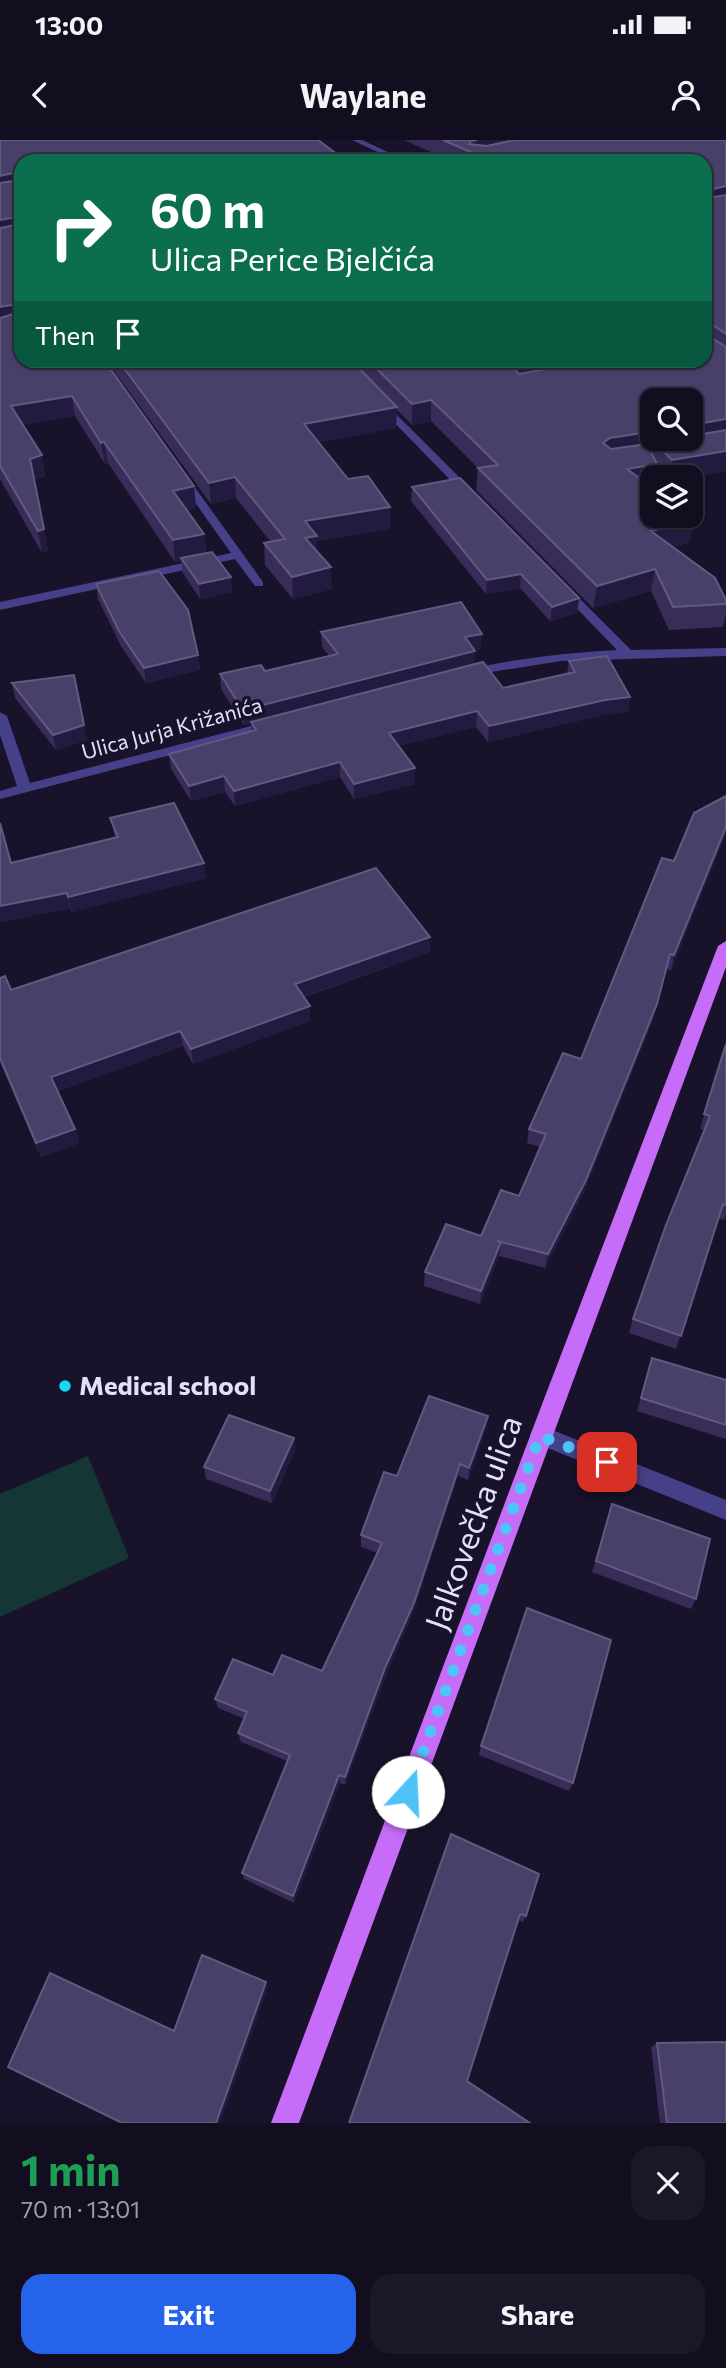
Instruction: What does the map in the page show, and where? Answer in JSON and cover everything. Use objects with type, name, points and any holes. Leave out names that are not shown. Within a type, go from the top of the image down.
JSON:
[{"type":"main road","name":"Jalkovečka ulica","points":[[285,2123],[540,1436],[726,946]]},
{"type":"street","points":[[356,140],[387,154]]},
{"type":"street","points":[[375,398],[480,505]]},
{"type":"street","points":[[176,468],[259,584]]},
{"type":"street","points":[[0,606],[237,555]]},
{"type":"street","points":[[548,573],[627,653]]},
{"type":"street","points":[[453,677],[538,659],[627,653],[726,652]]},
{"type":"street","points":[[0,716],[25,789]]},
{"type":"street","name":"Ulica Jurja Križanića","points":[[0,795],[294,719]]},
{"type":"street","points":[[540,1436],[726,1510]]},
{"type":"green space","points":[[88,1456],[129,1558],[0,1617],[0,1494]]},
{"type":"building","points":[[0,140],[318,140],[337,154],[14,154],[14,173],[0,176]]},
{"type":"building","points":[[443,140],[477,140],[469,144],[487,146],[514,140],[726,140],[726,186],[712,189],[712,154],[475,154]]},
{"type":"building","points":[[14,181],[14,218],[0,220],[0,183]]},
{"type":"building","points":[[726,195],[726,334],[712,324],[712,197]]},
{"type":"building","points":[[14,225],[14,305],[0,307],[0,228]]},
{"type":"building","points":[[14,314],[14,368],[110,368],[194,486],[173,491],[204,534],[173,540],[104,442],[101,443],[72,396],[11,406],[42,455],[30,459],[44,529],[38,531],[0,466],[0,318]]},
{"type":"building","points":[[712,338],[726,347],[726,419],[703,423],[703,388],[640,388],[640,433],[610,438],[603,443],[611,449],[640,445],[640,451],[650,451],[657,464],[627,469],[640,478],[640,528],[664,528],[651,531],[715,578],[726,604],[673,607],[655,569],[597,586],[478,468],[498,465],[431,400],[412,404],[376,368],[514,368],[519,374],[552,368],[712,368]]},
{"type":"building","points":[[124,368],[359,368],[397,407],[304,424],[348,479],[368,476],[390,507],[305,521],[317,536],[305,538],[331,567],[292,577],[264,543],[285,539],[235,477],[209,483]]},
{"type":"building","points":[[726,430],[726,451],[672,460],[663,451],[703,451],[703,434]]},
{"type":"building","points":[[460,478],[579,598],[552,607],[521,574],[487,580],[412,487]]},
{"type":"building","points":[[212,552],[231,577],[199,584],[181,558]]},
{"type":"building","points":[[159,571],[188,610],[198,655],[144,668],[119,631],[96,584]]},
{"type":"building","points":[[461,602],[482,634],[465,637],[475,651],[243,710],[220,674],[261,665],[265,671],[338,654],[321,632]]},
{"type":"building","points":[[607,656],[630,697],[489,726],[477,711],[389,733],[415,768],[354,784],[340,762],[234,791],[224,776],[189,786],[169,754],[256,730],[251,722],[483,662],[503,688],[575,672],[569,661]]},
{"type":"building","points":[[74,675],[84,725],[53,735],[12,683]]},
{"type":"building","points":[[726,796],[726,827],[674,955],[670,954],[657,1004],[586,1180],[548,1254],[501,1242],[481,1291],[425,1272],[446,1224],[481,1236],[501,1190],[519,1196],[546,1134],[529,1129],[563,1053],[581,1059],[662,858],[674,861],[694,813]]},
{"type":"building","points":[[174,803],[204,863],[68,897],[67,893],[0,906],[0,823],[11,863],[118,837],[110,818]]},
{"type":"building","points":[[376,868],[430,937],[295,984],[310,1006],[191,1049],[180,1031],[51,1077],[75,1129],[36,1143],[0,1058],[0,978],[5,976],[11,990]]},
{"type":"building","points":[[726,1044],[726,1205],[723,1204],[681,1336],[633,1319],[666,1225],[710,1116],[704,1114]]},
{"type":"building","points":[[652,1358],[726,1380],[726,1425],[641,1398]]},
{"type":"building","points":[[429,1396],[488,1416],[469,1468],[460,1464],[414,1603],[385,1668],[345,1777],[339,1775],[293,1896],[242,1873],[290,1755],[238,1733],[247,1712],[215,1699],[233,1659],[273,1675],[282,1655],[322,1671],[382,1543],[361,1535],[384,1472],[397,1476]]},
{"type":"building","points":[[229,1415],[294,1438],[270,1491],[204,1467]]},
{"type":"building","points":[[612,1504],[710,1539],[696,1599],[596,1561]]},
{"type":"building","points":[[527,1608],[611,1640],[573,1783],[481,1746]]},
{"type":"building","points":[[451,1834],[539,1874],[526,1916],[520,1914],[467,2081],[530,2123],[349,2123]]},
{"type":"building","points":[[202,1955],[266,1982],[216,2123],[122,2123],[8,2067],[50,1973],[174,2031]]},
{"type":"building","points":[[726,2042],[726,2123],[667,2123],[657,2043]]},
{"type":"place","name":"Medical school","points":[[65,1386]]},
{"type":"route","points":[[408,1792],[540,1436],[607,1462]]}]
